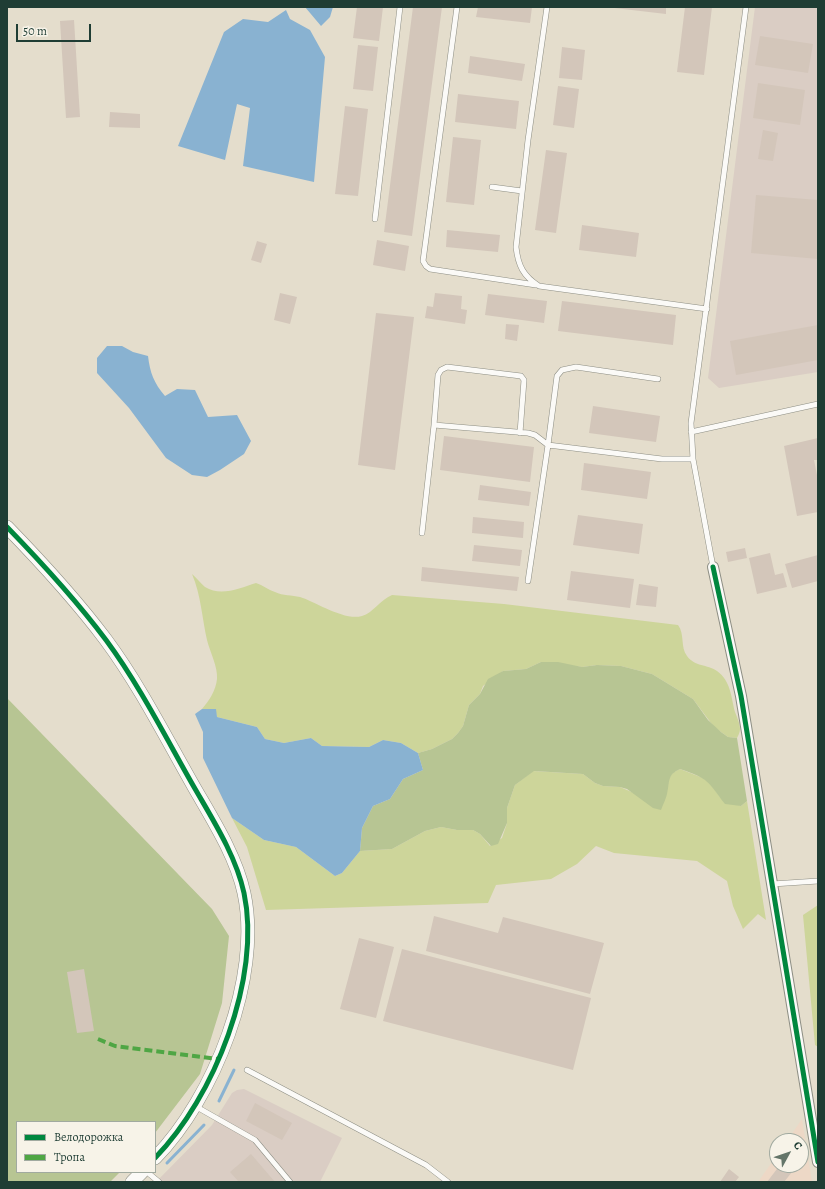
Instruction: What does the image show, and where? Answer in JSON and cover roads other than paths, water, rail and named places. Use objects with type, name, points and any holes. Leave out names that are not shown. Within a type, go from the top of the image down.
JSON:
[{"type":"street","points":[[7,527],[80,607],[128,672],[220,833],[236,867],[244,892],[249,923],[248,951],[244,979],[234,1019],[205,1086],[183,1124],[156,1157]]},
{"type":"street","points":[[713,567],[741,696],[818,1162]]},
{"type":"street","points":[[132,1182],[141,1173]]},
{"type":"lane","points":[[375,219],[400,7]]},
{"type":"lane","points":[[456,7],[423,261],[426,266],[430,269],[539,286],[707,308]]},
{"type":"lane","points":[[539,286],[524,274],[517,257],[516,247],[547,7]]},
{"type":"lane","points":[[713,567],[693,459],[691,432],[693,401],[707,308],[746,7]]},
{"type":"lane","points":[[492,187],[522,192]]},
{"type":"lane","points":[[422,533],[438,375],[441,370],[446,367],[522,376],[524,380],[520,433]]},
{"type":"lane","points":[[528,581],[557,376],[562,370],[576,367],[658,379]]},
{"type":"lane","points":[[691,432],[818,404]]},
{"type":"lane","points":[[434,425],[535,435],[548,444],[662,459],[693,459]]},
{"type":"lane","points":[[772,884],[818,881]]},
{"type":"lane","points":[[247,1070],[426,1165],[448,1182]]},
{"type":"lane","points":[[194,1105],[255,1140],[290,1182]]},
{"type":"lane","points":[[148,1173],[159,1182]]},
{"type":"water","points":[[305,7],[333,7],[330,17],[321,26]]},
{"type":"water","points":[[286,10],[290,19],[310,30],[325,57],[314,182],[243,166],[250,108],[237,104],[225,160],[178,146],[224,32],[243,19],[268,22]]},
{"type":"water","points":[[107,346],[122,346],[133,352],[148,356],[153,378],[165,396],[177,389],[195,390],[208,417],[237,415],[251,441],[244,454],[207,477],[192,475],[166,458],[129,408],[97,373],[97,358]]},
{"type":"water","points":[[202,709],[216,709],[217,717],[257,727],[265,739],[284,743],[311,738],[322,746],[369,747],[383,740],[401,743],[418,753],[423,770],[403,779],[390,799],[373,806],[362,828],[360,851],[342,873],[335,876],[296,847],[264,840],[232,818],[203,758],[203,732],[195,714]]},
{"type":"waterway","points":[[219,1101],[234,1070]]},
{"type":"waterway","points":[[167,1163],[204,1125]]}]
